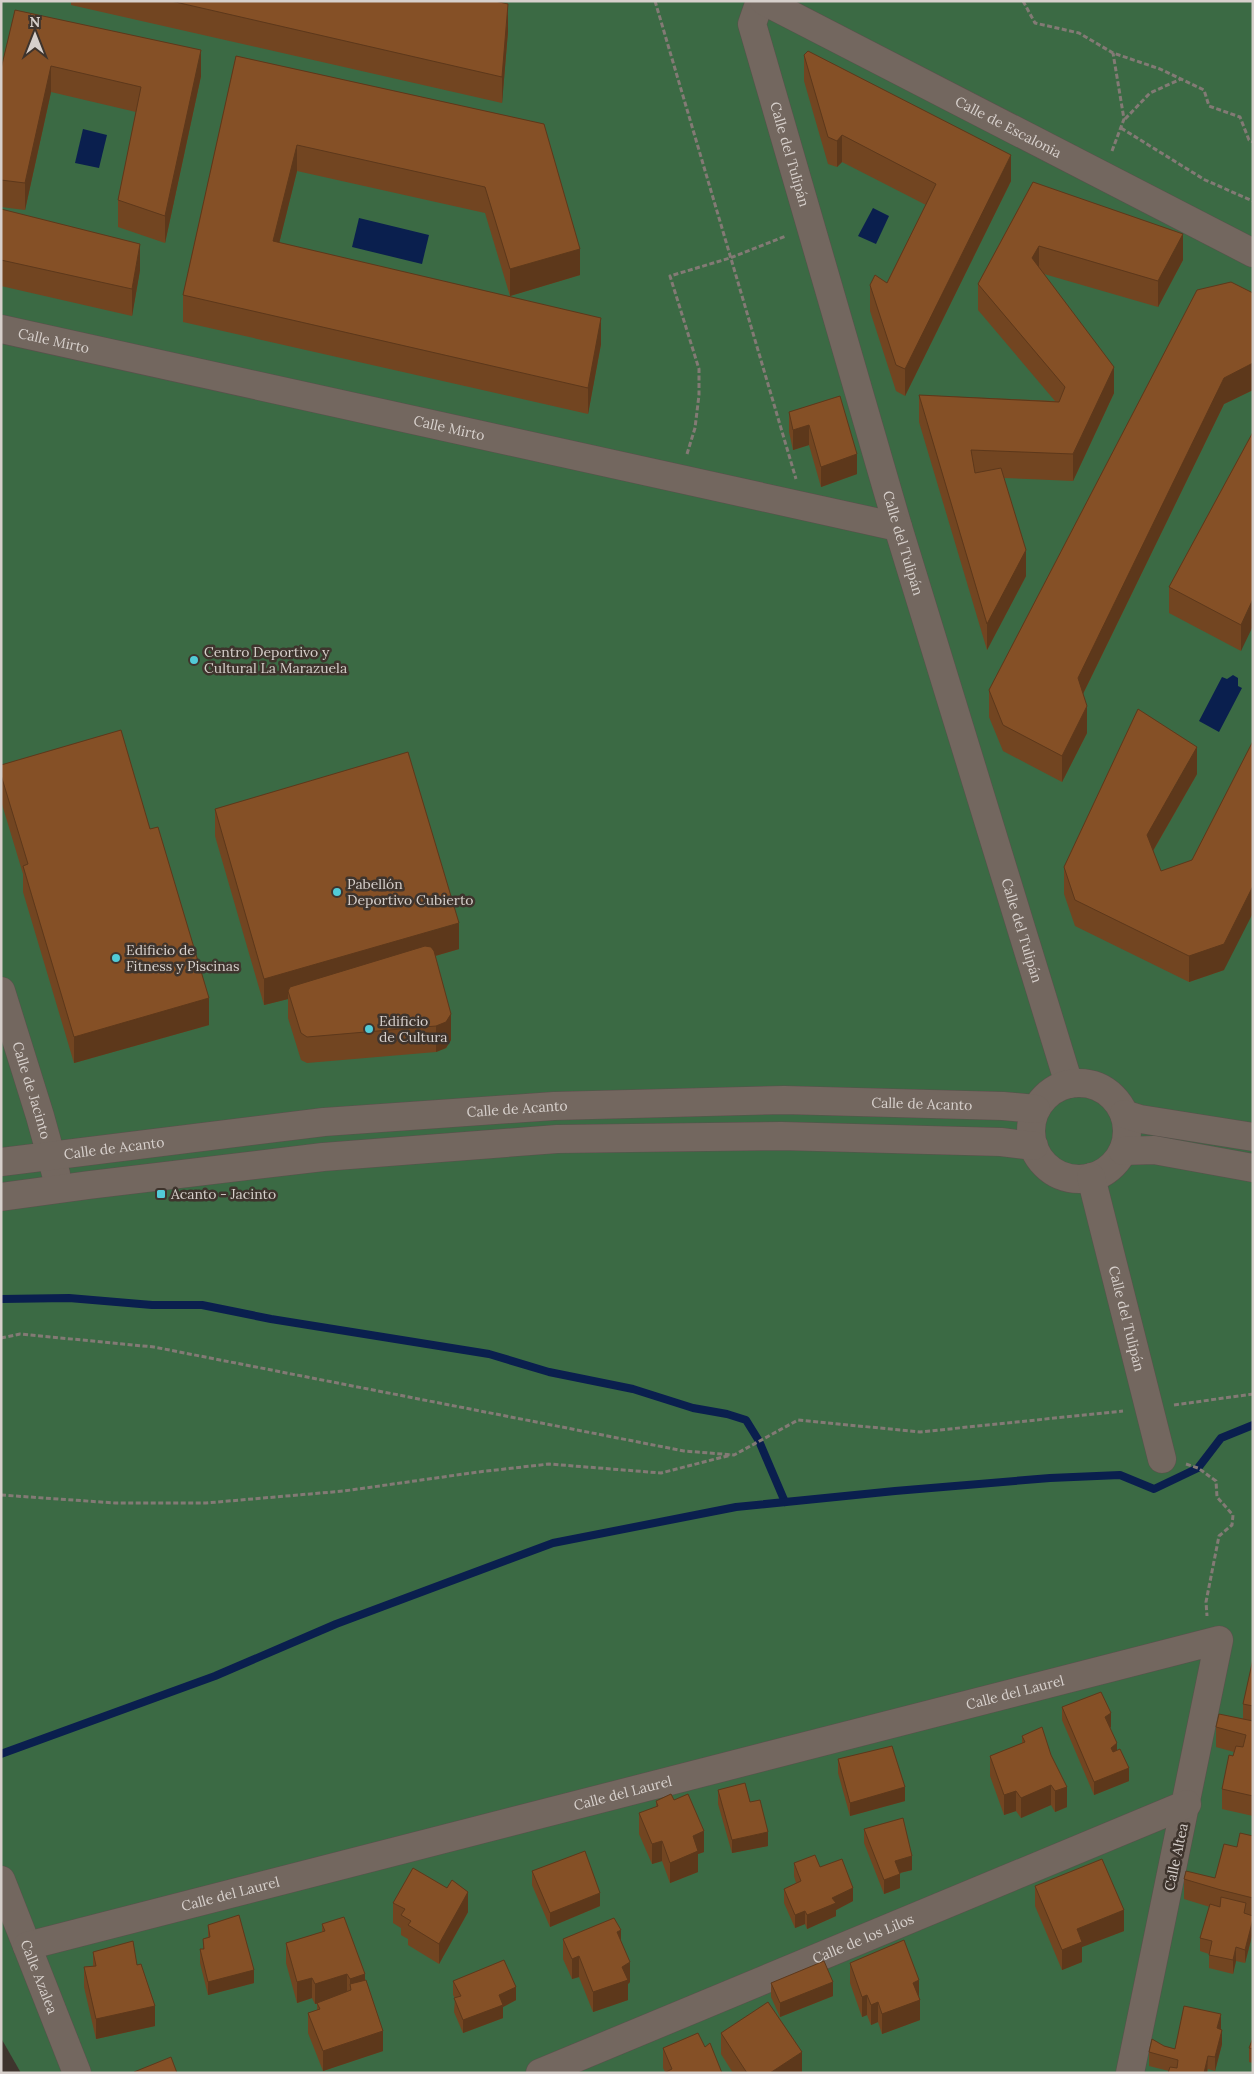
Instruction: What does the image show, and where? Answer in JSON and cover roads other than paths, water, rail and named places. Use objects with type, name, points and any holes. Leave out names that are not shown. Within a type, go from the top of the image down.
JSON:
[{"type":"street","name":"Calle del Tulipán","points":[[760,1],[752,24],[898,528],[1069,1084]]},
{"type":"street","name":"Calle de Escalonia","points":[[764,1],[1253,253]]},
{"type":"street","name":"Calle Mirto","points":[[1,329],[898,528]]},
{"type":"street","name":"Calle de Jacinto","points":[[1,991],[51,1156],[59,1189]]},
{"type":"street","points":[[1069,1084],[1090,1084],[1108,1092],[1118,1102],[1127,1126],[1127,1138],[1123,1151],[1110,1167],[1091,1177],[1070,1177],[1050,1169],[1040,1159],[1031,1134],[1032,1121],[1036,1109],[1045,1097],[1056,1089],[1069,1084]]},
{"type":"street","name":"Calle de Acanto","points":[[1,1162],[324,1122],[554,1106],[784,1100],[1003,1106],[1036,1109]]},
{"type":"street","points":[[1124,1114],[1140,1119],[1253,1137]]},
{"type":"street","points":[[1,1197],[323,1157],[557,1139],[781,1136],[1001,1142],[1034,1146]]},
{"type":"street","points":[[1123,1151],[1154,1150],[1253,1168]]},
{"type":"street","name":"Calle del Tulipán","points":[[1091,1177],[1162,1460]]},
{"type":"street","name":"Calle Altea","points":[[1130,2073],[1187,1804],[1219,1640]]},
{"type":"street","name":"Calle del Laurel","points":[[27,1946],[1219,1640]]},
{"type":"street","name":"Calle de los Lilos","points":[[540,2073],[1187,1804]]},
{"type":"street","name":"Calle Azalea","points":[[1,1880],[77,2073]]},
{"type":"water","points":[[83,129],[107,135],[99,168],[75,163]]},
{"type":"water","points":[[873,208],[889,216],[876,244],[858,236]]},
{"type":"water","points":[[359,218],[429,235],[422,264],[352,247]]},
{"type":"water","points":[[1233,675],[1238,678],[1238,686],[1242,688],[1219,732],[1199,721],[1222,677],[1227,679]]},
{"type":"waterway","points":[[1,1299],[69,1298],[152,1305],[202,1305],[271,1319],[489,1354],[549,1372],[633,1389],[693,1408],[727,1414],[746,1420],[759,1441],[785,1502]]},
{"type":"waterway","points":[[1,1754],[215,1676],[336,1624],[553,1543],[736,1507],[895,1491],[1050,1478],[1120,1475],[1154,1489],[1198,1468],[1221,1438],[1253,1425]]},
{"type":"place","name":"Centro Deportivo y Cultural La Marazuela","points":[[194,660]]},
{"type":"place","name":"Pabellón Deportivo Cubierto","points":[[337,892]]},
{"type":"place","name":"Edificio de Fitness y Piscinas","points":[[116,958]]},
{"type":"place","name":"Edificio de Cultura","points":[[369,1029]]},
{"type":"place","name":"Acanto - Jacinto","points":[[161,1194]]}]
